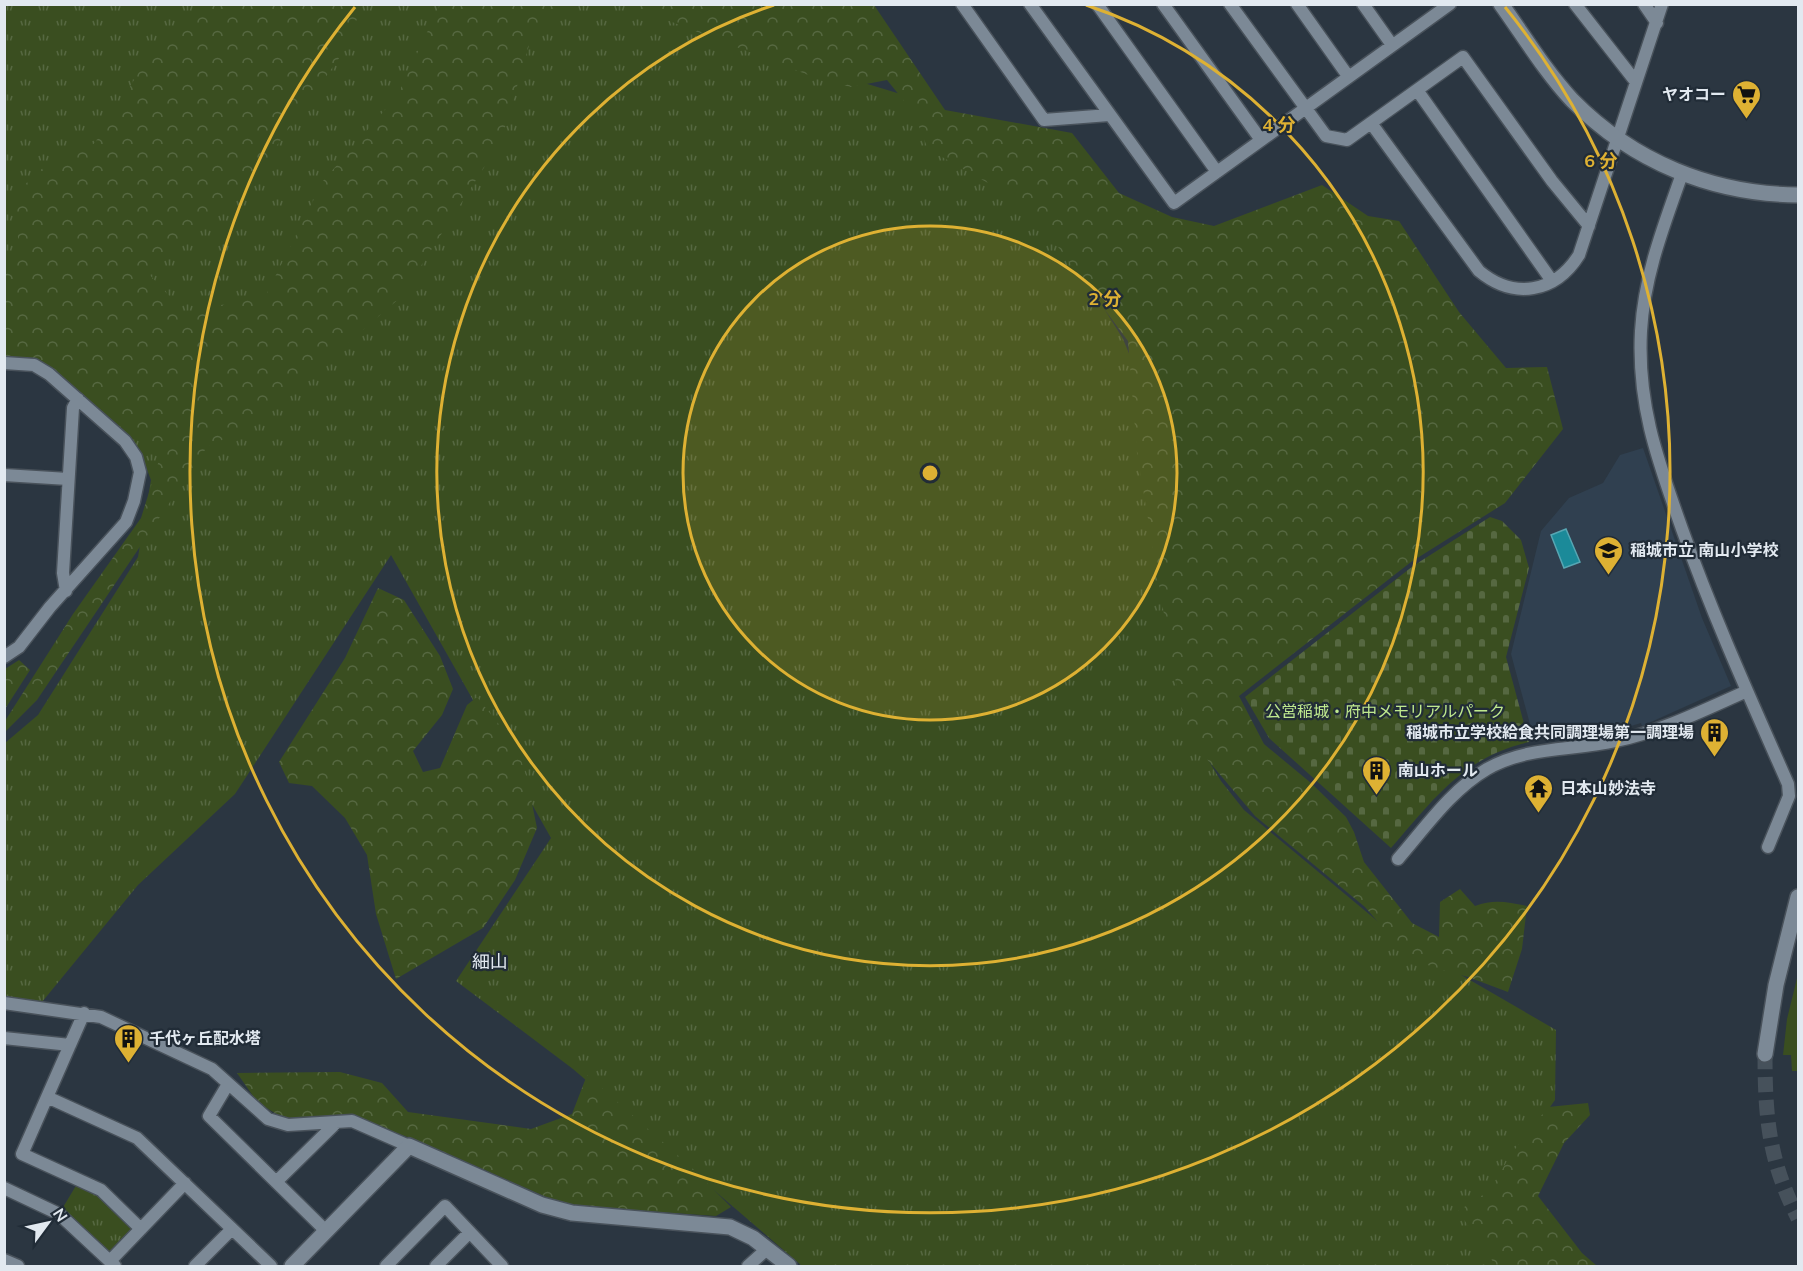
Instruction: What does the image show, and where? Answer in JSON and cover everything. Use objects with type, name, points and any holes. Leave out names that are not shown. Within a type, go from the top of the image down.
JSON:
[{"type":"street","points":[[962,4],[1044,120],[1109,115]]},
{"type":"street","points":[[1030,4],[1174,203],[1392,45],[1433,9],[1450,4]]},
{"type":"street","points":[[1098,4],[1217,172]]},
{"type":"street","points":[[1163,4],[1261,140]]},
{"type":"street","points":[[1230,4],[1326,136],[1347,140],[1463,57],[1552,181],[1589,226]]},
{"type":"street","points":[[1297,4],[1348,76]]},
{"type":"street","points":[[1363,4],[1392,45]]},
{"type":"street","points":[[1501,4],[1571,99],[1639,153],[1682,174],[1737,190],[1798,195]]},
{"type":"street","points":[[1575,4],[1636,82]]},
{"type":"street","points":[[1644,4],[1657,23]]},
{"type":"street","points":[[1371,123],[1479,271],[1490,280],[1507,288],[1534,288],[1552,281],[1571,267],[1580,255],[1662,4]]},
{"type":"street","points":[[1417,90],[1552,281]]},
{"type":"street","points":[[1682,174],[1657,246],[1645,292],[1640,354],[1643,402],[1653,447],[1713,613],[1790,790],[1768,847]]},
{"type":"street","points":[[4,363],[33,365],[42,369],[125,441],[136,457],[140,472],[135,501],[126,522],[19,647],[4,657]]},
{"type":"street","points":[[66,591],[63,573],[68,479],[73,408],[78,399]]},
{"type":"street","points":[[4,475],[68,479]]},
{"type":"street","points":[[1398,859],[1454,795],[1473,778],[1497,764],[1534,752],[1614,742],[1648,732],[1747,690]]},
{"type":"street","points":[[1765,1054],[1776,985],[1798,897]]},
{"type":"street","points":[[4,1003],[101,1017],[212,1069],[268,1119],[288,1125],[352,1121],[542,1205],[572,1213],[729,1227],[753,1238],[789,1266]]},
{"type":"street","points":[[84,1013],[22,1154],[101,1190],[141,1229]]},
{"type":"street","points":[[4,1038],[70,1045]]},
{"type":"street","points":[[228,1084],[209,1116],[326,1231]]},
{"type":"street","points":[[47,1097],[137,1138],[271,1266]]},
{"type":"street","points":[[276,1182],[337,1122]]},
{"type":"street","points":[[292,1266],[409,1146]]},
{"type":"street","points":[[4,1188],[59,1214],[112,1264],[141,1229],[185,1183]]},
{"type":"street","points":[[386,1266],[445,1206],[502,1266]]},
{"type":"street","points":[[195,1266],[232,1229]]},
{"type":"street","points":[[436,1266],[470,1232]]},
{"type":"street","points":[[748,1266],[767,1249]]},
{"type":"street","points":[[4,1260],[18,1266]]},
{"type":"shaded area","name":"稲城市立 南山小学校","points":[[1643,448],[1702,618],[1731,686],[1642,726],[1641,723],[1631,726],[1531,728],[1511,654],[1541,531],[1569,498],[1603,483],[1620,455]]},
{"type":"green space","points":[[637,4],[874,5],[945,110],[1072,133],[1119,193],[1172,217],[1214,226],[1322,185],[1368,216],[1399,221],[1459,312],[1506,368],[1547,367],[1563,429],[1505,503],[1411,562],[1239,696],[1264,744],[1311,783],[1346,817],[1354,832],[1364,862],[1412,923],[1439,937],[1440,902],[1460,889],[1475,906],[1507,902],[1527,906],[1522,949],[1508,992],[1468,977],[1431,967],[1397,944],[1365,907],[1255,816],[1200,751],[1183,716],[1173,668],[1137,453],[1128,341],[1027,205],[928,149],[913,112],[887,80],[851,87],[816,78],[636,8]]},
{"type":"green space","points":[[5,5],[663,5],[808,66],[917,99],[1015,176],[1080,270],[1123,339],[1141,383],[1202,750],[1221,781],[1244,810],[1399,939],[1556,1030],[1555,1100],[1472,1216],[1505,1266],[802,1266],[573,1069],[456,981],[551,838],[391,555],[235,794],[138,885],[42,1002],[5,998],[5,743],[38,715],[138,557],[151,480],[140,451],[117,424],[50,366],[5,355]]},
{"type":"green space","points":[[204,5],[363,5],[342,54],[243,193],[146,271],[185,313],[266,295],[323,181],[397,96],[440,5],[569,5],[530,42],[501,141],[401,297],[251,426],[207,447],[37,700],[5,732],[5,721],[73,614],[141,518],[160,457],[109,400],[36,360],[5,357],[5,264],[21,253],[11,201],[36,172],[96,142],[142,67]]},
{"type":"green space","name":"公営稲城・府中メモリアルパーク","points":[[1490,517],[1502,521],[1521,540],[1529,568],[1506,657],[1529,742],[1506,749],[1467,769],[1436,797],[1391,848],[1269,738],[1245,697],[1413,566]]},
{"type":"green space","points":[[378,588],[404,600],[440,656],[453,689],[442,715],[413,751],[423,772],[440,768],[467,705],[477,697],[517,747],[527,779],[537,828],[515,880],[483,928],[396,979],[376,914],[367,855],[345,818],[312,786],[289,783],[279,762],[345,658]]},
{"type":"green space","points":[[19,660],[30,670],[5,709],[5,669]]},
{"type":"green space","points":[[1798,974],[1798,1071],[1792,1071],[1791,1055],[1783,1055],[1787,1019]]},
{"type":"green space","points":[[340,1072],[382,1083],[408,1112],[531,1129],[572,1114],[587,1075],[691,1167],[731,1207],[716,1216],[575,1206],[553,1200],[421,1142],[348,1115],[285,1119],[258,1103],[237,1073]]},
{"type":"green space","points":[[1588,1103],[1590,1115],[1564,1143],[1538,1196],[1582,1253],[1597,1266],[1496,1266],[1458,1211],[1489,1191],[1512,1153],[1548,1107]]},
{"type":"green space","points":[[77,1184],[97,1193],[131,1226],[132,1231],[113,1251],[107,1252],[62,1209]]},
{"type":"water","points":[[1566,529],[1580,562],[1564,568],[1551,535]]},
{"type":"tunnel","points":[[1765,1054],[1766,1099],[1771,1139],[1781,1177],[1798,1218]]},
{"type":"place","name":"ヤオコー","points":[[1747,120]]},
{"type":"place","name":"稲城市立 南山小学校","points":[[1609,576]]},
{"type":"place","name":"稲城市立学校給食共同調理場第一調理場","points":[[1715,758]]},
{"type":"place","name":"南山ホール","points":[[1377,796]]},
{"type":"place","name":"日本山妙法寺","points":[[1539,814]]},
{"type":"place","name":"千代ヶ丘配水塔","points":[[128,1064]]},
{"type":"district","name":"細山","points":[[490,961]]}]
